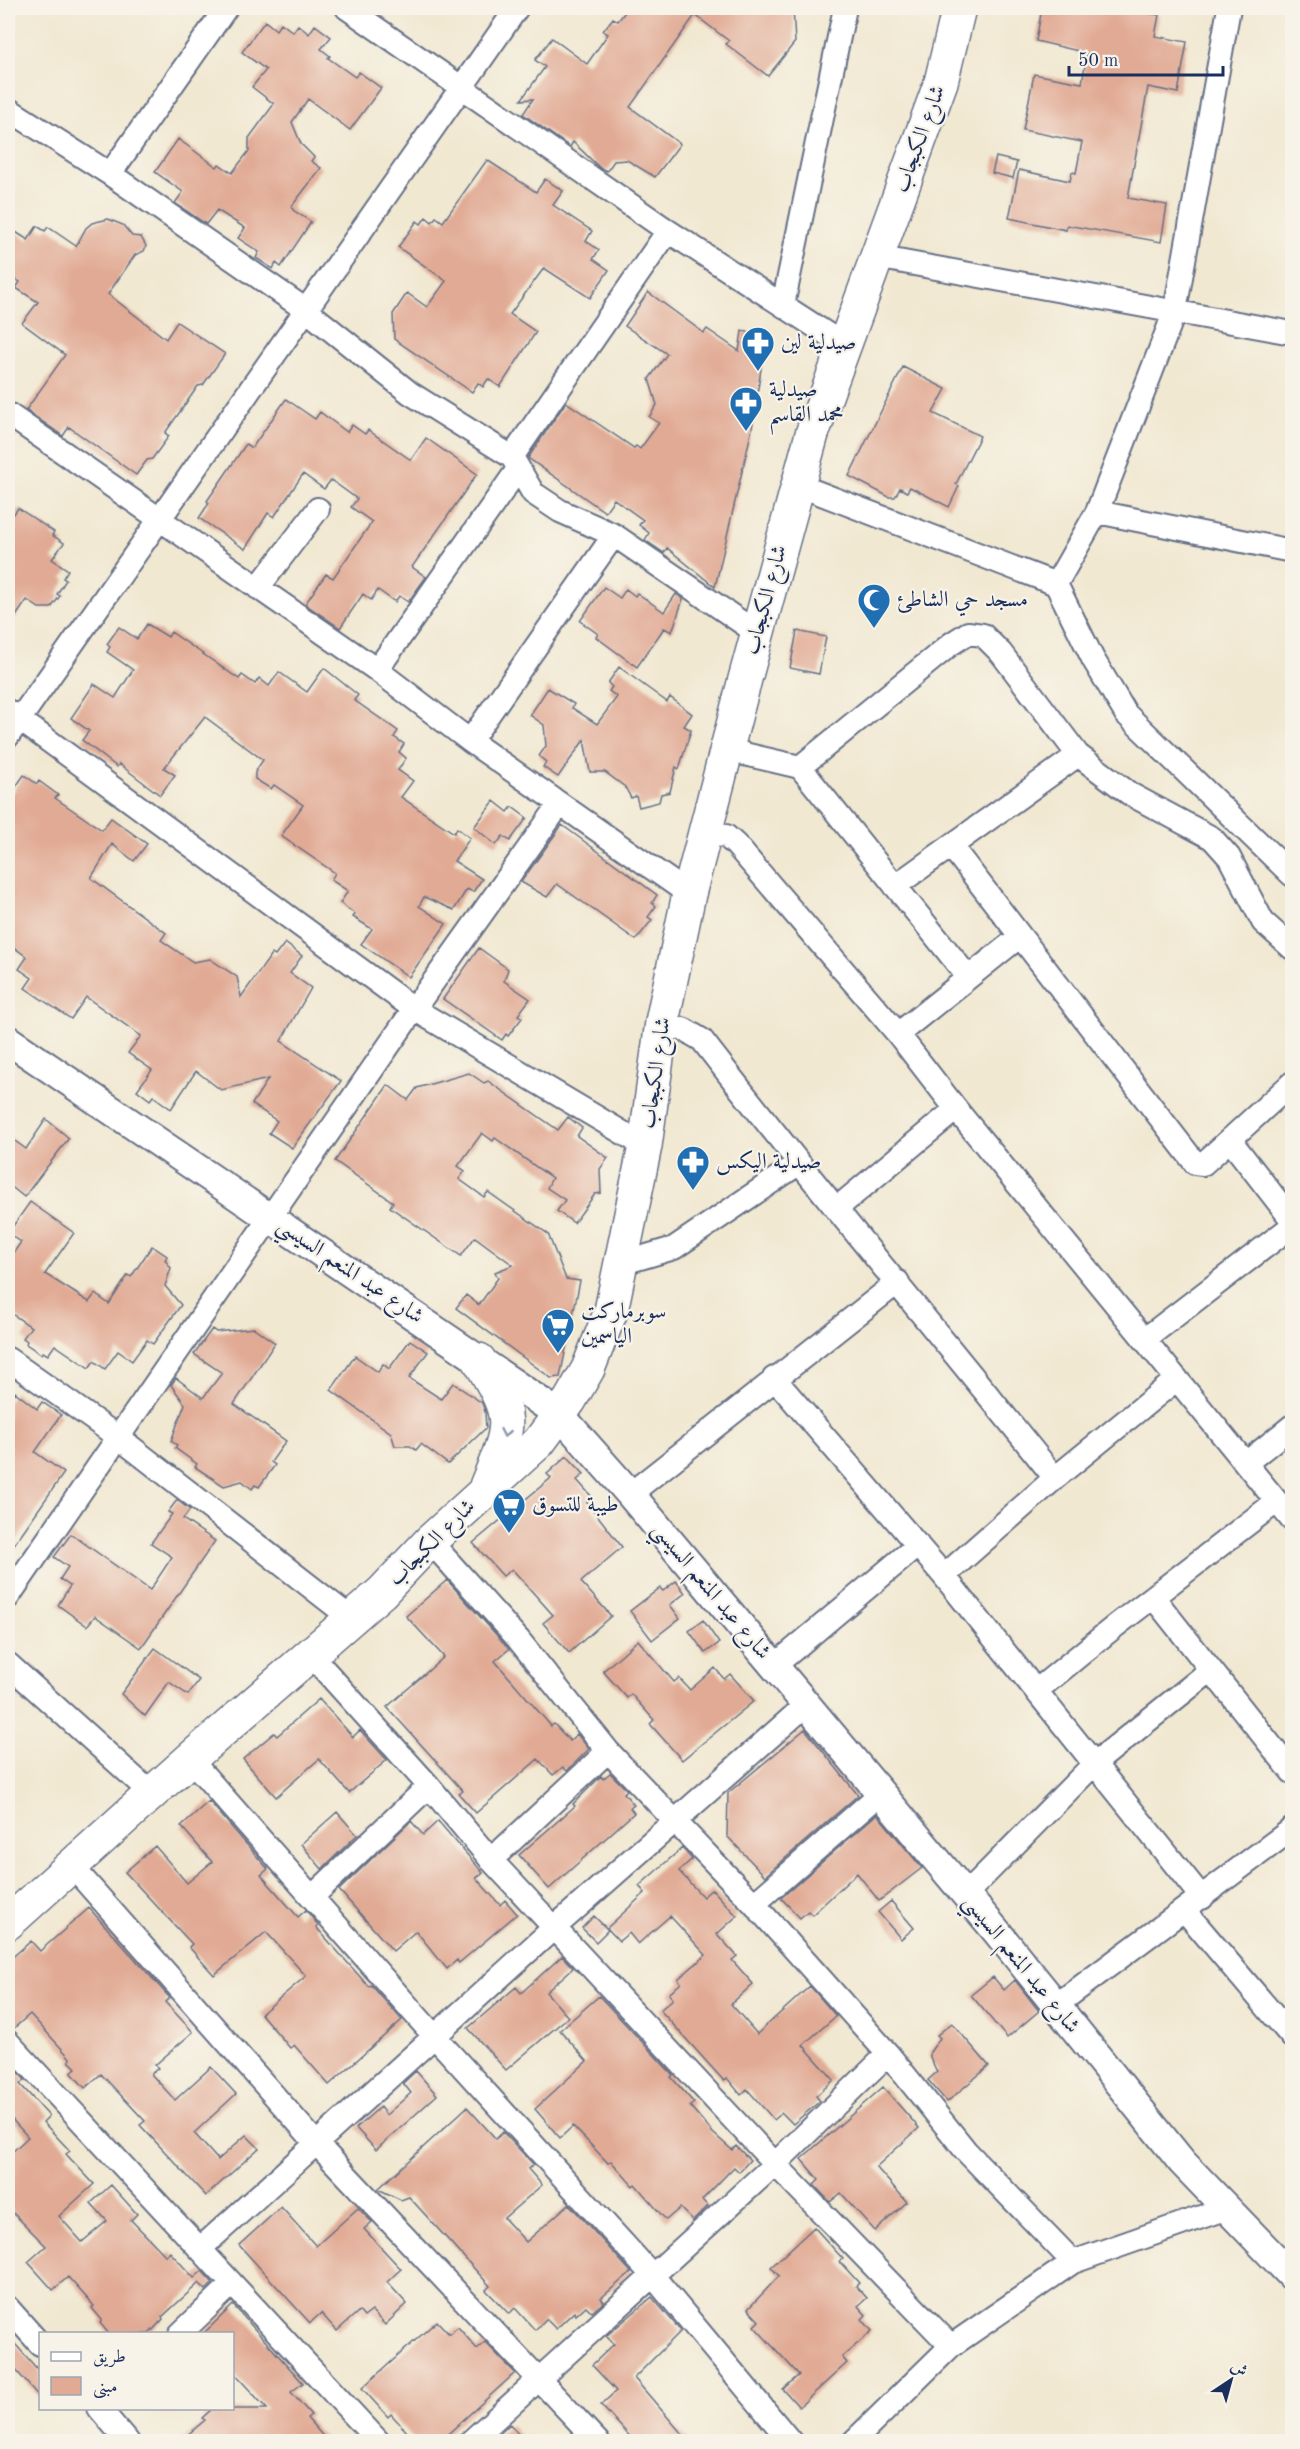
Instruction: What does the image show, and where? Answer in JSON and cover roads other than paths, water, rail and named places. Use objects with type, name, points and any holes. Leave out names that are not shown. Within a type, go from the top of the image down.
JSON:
[{"type":"main road","name":"شارع الكبجاب","points":[[8,1923],[151,1793],[382,1592],[430,1540],[539,1442],[560,1415],[588,1369],[611,1311],[645,1146],[662,1022],[689,894],[757,633],[812,434],[941,82],[959,8]]},
{"type":"main road","points":[[479,1360],[503,1399],[507,1425],[502,1445],[483,1492]]},
{"type":"street","points":[[110,174],[226,8]]},
{"type":"street","points":[[347,8],[668,231],[844,345]]},
{"type":"street","points":[[517,8],[159,519],[11,722],[414,1009],[645,1146]]},
{"type":"street","points":[[783,305],[845,8]]},
{"type":"street","points":[[1056,584],[1097,512],[1175,311],[1229,8]]},
{"type":"street","points":[[8,109],[110,174],[306,310],[410,393],[515,463],[533,493],[560,511],[614,535],[757,633]]},
{"type":"street","points":[[377,670],[668,231]]},
{"type":"street","points":[[876,257],[1293,333]]},
{"type":"street","points":[[8,414],[377,670],[470,741],[689,894]]},
{"type":"street","points":[[798,485],[1056,584],[1093,659],[1126,714],[1293,875]]},
{"type":"street","points":[[258,588],[318,509]]},
{"type":"street","points":[[1097,512],[1293,551]]},
{"type":"street","points":[[470,741],[614,535]]},
{"type":"street","points":[[800,766],[951,644],[968,633],[983,635],[1001,653],[1078,755],[1130,794],[1212,838],[1229,857],[1263,922],[1293,948]]},
{"type":"street","points":[[727,750],[800,766],[968,978]]},
{"type":"street","points":[[895,886],[1078,755]]},
{"type":"street","points":[[8,1597],[414,1009],[560,804]]},
{"type":"street","points":[[705,834],[726,836],[732,840],[898,1034],[956,1109],[1293,1520]]},
{"type":"street","points":[[951,846],[1195,1163],[1203,1164],[1293,1083]]},
{"type":"street","points":[[898,1034],[1019,937]]},
{"type":"street","points":[[662,1022],[685,1030],[702,1040],[798,1164],[898,1282],[1055,1478]]},
{"type":"street","name":"شارع عبد المنعم السيسي","points":[[8,1040],[560,1415],[630,1494],[881,1793],[1175,2154],[1293,2276]]},
{"type":"street","points":[[837,1209],[956,1109]]},
{"type":"street","points":[[1230,1140],[1293,1220]]},
{"type":"street","points":[[620,1264],[674,1248],[798,1164]]},
{"type":"street","points":[[1145,1339],[1293,1226]]},
{"type":"street","points":[[630,1494],[898,1282]]},
{"type":"street","points":[[8,1359],[118,1437],[352,1618]]},
{"type":"street","points":[[774,1378],[944,1576],[1095,1763],[1194,1904],[1293,2037]]},
{"type":"street","points":[[944,1576],[1055,1478],[1177,1378]]},
{"type":"street","points":[[1246,1463],[1293,1426]]},
{"type":"street","points":[[1036,1691],[1114,1627],[1276,1502]]},
{"type":"street","points":[[430,1540],[518,1640],[608,1750],[754,1904],[888,2054],[966,2151],[1073,2262]]},
{"type":"street","points":[[774,1666],[918,1545]]},
{"type":"street","points":[[1154,1598],[1293,1772]]},
{"type":"street","points":[[310,1655],[429,1786],[491,1860],[775,2164],[951,2346]]},
{"type":"street","points":[[8,1664],[151,1793]]},
{"type":"street","points":[[965,1895],[1095,1763],[1211,1670]]},
{"type":"street","points":[[201,2248],[555,1927],[807,1705]]},
{"type":"street","points":[[491,1860],[608,1750]]},
{"type":"street","points":[[190,1759],[313,1896],[435,2038],[653,2276],[791,2442]]},
{"type":"street","points":[[313,1896],[429,1786]]},
{"type":"street","points":[[754,1904],[881,1793]]},
{"type":"street","points":[[1055,2006],[1194,1904],[1288,1840]]},
{"type":"street","points":[[71,1865],[316,2144],[598,2442]]},
{"type":"street","points":[[8,2042],[379,2442]]},
{"type":"street","points":[[470,2442],[775,2164],[888,2054]]},
{"type":"street","points":[[853,2442],[951,2346],[1073,2262],[1227,2208]]},
{"type":"street","points":[[182,2332],[231,2285]]},
{"type":"street","points":[[10,2314],[39,2343]]},
{"type":"street","points":[[102,2410],[128,2442]]},
{"type":"place","name":"صيدلية لين","points":[[758,372]]},
{"type":"place","name":"صيدلية محمد القاسم","points":[[746,432]]},
{"type":"place","name":"مسجد حي الشاطئ","points":[[874,629]]},
{"type":"place","name":"صيدلية اليكس","points":[[693,1191]]},
{"type":"place","name":"سوبرماركت الياسمين","points":[[558,1354]]},
{"type":"place","name":"طيبة للتسوق","points":[[509,1534]]}]
